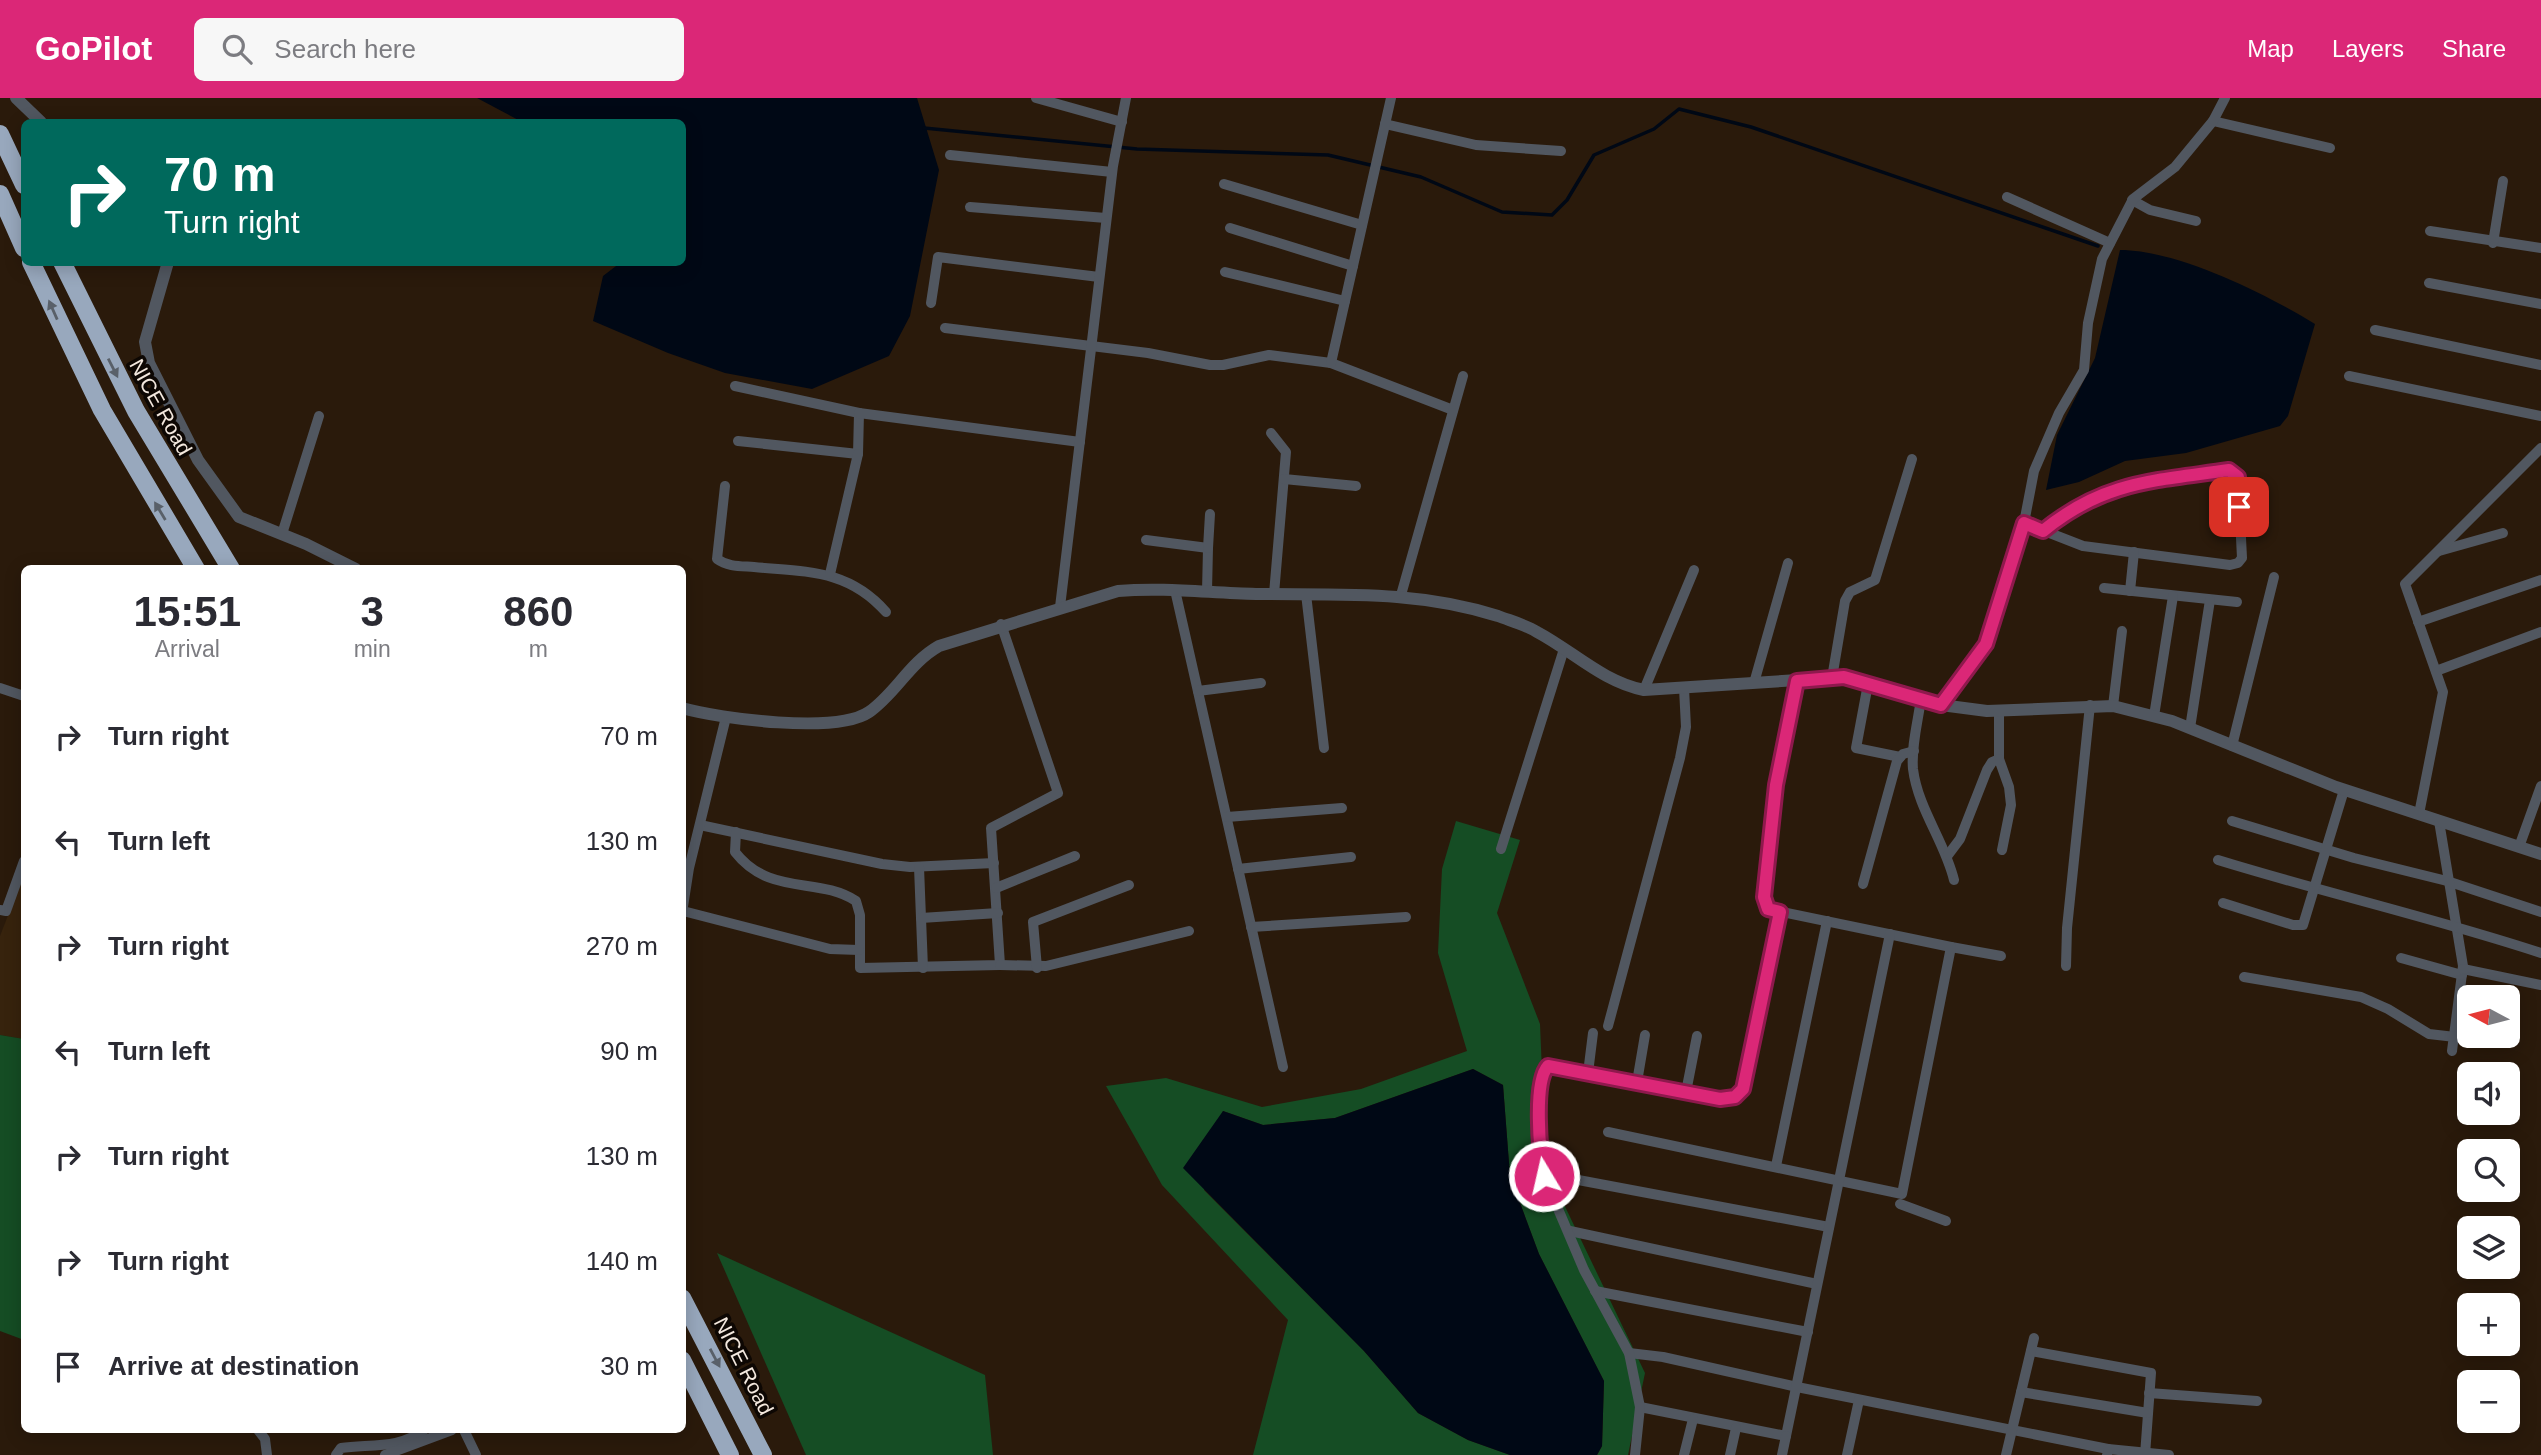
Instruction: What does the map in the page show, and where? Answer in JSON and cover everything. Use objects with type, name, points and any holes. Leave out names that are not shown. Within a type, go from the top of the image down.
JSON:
[{"type":"highway","points":[[0,134],[21,179]]},
{"type":"highway","points":[[0,194],[21,241]]},
{"type":"highway","points":[[33,266],[102,410],[194,565]]},
{"type":"highway","name":"NICE Road","points":[[63,266],[136,411],[228,565]]},
{"type":"highway","name":"NICE Road","points":[[686,1306],[763,1455]]},
{"type":"highway","points":[[686,1368],[730,1455]]},
{"type":"street","points":[[16,98],[38,119]]},
{"type":"street","points":[[1036,98],[1122,122]]},
{"type":"street","points":[[1060,607],[1106,218],[1126,98]]},
{"type":"street","points":[[1331,363],[1391,98]]},
{"type":"street","points":[[1941,705],[1986,644],[2024,523],[2034,471],[2059,413],[2084,370],[2088,323],[2102,260],[2132,200],[2175,167],[2213,121],[2225,98]]},
{"type":"street","points":[[2213,121],[2330,148]]},
{"type":"street","points":[[1385,124],[1476,145],[1561,151]]},
{"type":"street","points":[[950,155],[1112,173]]},
{"type":"street","points":[[2493,243],[2503,181]]},
{"type":"street","points":[[1224,184],[1362,225]]},
{"type":"street","points":[[2007,197],[2110,243]]},
{"type":"street","points":[[2132,200],[2150,210],[2196,221]]},
{"type":"street","points":[[970,208],[1106,218]]},
{"type":"street","points":[[1230,228],[1353,266]]},
{"type":"street","points":[[2430,231],[2493,243],[2541,248]]},
{"type":"street","points":[[931,303],[938,257],[1099,277]]},
{"type":"street","points":[[167,266],[145,342],[149,363],[198,460],[239,517],[348,565]]},
{"type":"street","points":[[1225,272],[1345,301]]},
{"type":"street","points":[[2428,283],[2541,304]]},
{"type":"street","points":[[945,328],[1091,346],[1210,365],[1223,365],[1269,355],[1331,363],[1453,410]]},
{"type":"street","points":[[2375,330],[2541,365]]},
{"type":"street","points":[[1401,595],[1463,376]]},
{"type":"street","points":[[2349,376],[2541,416]]},
{"type":"street","points":[[735,386],[859,413],[1080,442]]},
{"type":"street","points":[[830,574],[858,454],[859,413]]},
{"type":"street","points":[[282,534],[319,416]]},
{"type":"street","points":[[1271,433],[1286,452],[1274,594]]},
{"type":"street","points":[[738,441],[858,454]]},
{"type":"street","points":[[2419,814],[2443,692],[2405,584],[2541,448]]},
{"type":"street","points":[[1832,678],[1845,600],[1850,592],[1875,580],[1912,459]]},
{"type":"street","points":[[2024,523],[2043,531],[2083,545],[2221,565],[2238,563],[2242,550],[2238,477],[2229,470],[2110,489],[2081,503],[2043,531]]},
{"type":"street","points":[[1284,479],[1356,486]]},
{"type":"street","points":[[724,486],[717,559],[733,565],[830,574],[869,593],[886,612]]},
{"type":"street","points":[[1207,592],[1210,514]]},
{"type":"street","points":[[2438,552],[2503,533]]},
{"type":"street","points":[[1146,540],[1208,548]]},
{"type":"street","points":[[2130,591],[2134,552]]},
{"type":"street","points":[[1754,683],[1788,563]]},
{"type":"street","points":[[1644,690],[1694,570]]},
{"type":"street","points":[[2232,746],[2274,577]]},
{"type":"street","points":[[2418,622],[2541,580]]},
{"type":"street","points":[[2104,588],[2237,602]]},
{"type":"street","points":[[1175,590],[1283,1067]]},
{"type":"street","points":[[686,709],[726,717],[816,722],[858,719],[872,710],[920,656],[939,646],[1001,624],[1118,591],[1401,595],[1497,616],[1536,631],[1602,674],[1629,687],[1644,690],[1844,677],[1941,705],[1999,712],[2091,705],[2113,706],[2190,728],[2344,790],[2541,854]]},
{"type":"street","points":[[1306,594],[1324,748]]},
{"type":"street","points":[[2154,716],[2173,596]]},
{"type":"street","points":[[2190,728],[2210,600]]},
{"type":"street","points":[[1000,965],[991,828],[1058,793],[1001,624]]},
{"type":"street","points":[[2113,706],[2122,631]]},
{"type":"street","points":[[2436,671],[2541,632]]},
{"type":"street","points":[[1501,849],[1564,649]]},
{"type":"street","points":[[1797,681],[1776,785],[1764,897],[1768,909],[2001,956]]},
{"type":"street","points":[[1198,691],[1261,683]]},
{"type":"street","points":[[1868,684],[1856,748],[1900,757],[1914,751]]},
{"type":"street","points":[[0,688],[21,695]]},
{"type":"street","points":[[1608,1026],[1680,758],[1686,727],[1684,688]]},
{"type":"street","points":[[1921,699],[1913,768],[1917,788],[1948,855],[1954,880]]},
{"type":"street","points":[[2066,966],[2067,928],[2091,705]]},
{"type":"street","points":[[1999,712],[1999,759],[2009,787],[2011,805],[2003,850]]},
{"type":"street","points":[[686,897],[726,717]]},
{"type":"street","points":[[1863,884],[1900,757]]},
{"type":"street","points":[[1948,855],[1960,839],[1987,770],[1999,759]]},
{"type":"street","points":[[2519,847],[2541,786]]},
{"type":"street","points":[[2222,903],[2298,926],[2305,922],[2344,790]]},
{"type":"street","points":[[1227,817],[1342,808]]},
{"type":"street","points":[[2232,821],[2447,881],[2541,912]]},
{"type":"street","points":[[2439,821],[2463,972],[2452,1051]]},
{"type":"street","points":[[700,825],[882,864],[919,867],[994,863]]},
{"type":"street","points":[[736,832],[735,852],[750,869],[765,877],[856,901],[860,908],[860,968],[1000,965],[1037,968],[1189,931]]},
{"type":"street","points":[[996,888],[1075,856]]},
{"type":"street","points":[[1238,869],[1351,857]]},
{"type":"street","points":[[2218,860],[2313,890],[2541,953]]},
{"type":"street","points":[[919,867],[923,968]]},
{"type":"street","points":[[0,910],[6,911],[21,869]]},
{"type":"street","points":[[1037,968],[1033,922],[1129,885]]},
{"type":"street","points":[[921,918],[998,912]]},
{"type":"street","points":[[1635,1455],[1640,1407],[1629,1353],[1584,1270],[1570,1231],[1544,1176],[1539,1134],[1544,1069],[1554,1066],[1728,1099],[1740,1095],[1780,912]]},
{"type":"street","points":[[686,913],[830,949],[859,950]]},
{"type":"street","points":[[1251,927],[1406,917]]},
{"type":"street","points":[[1776,1166],[1827,921]]},
{"type":"street","points":[[1782,1455],[1890,934]]},
{"type":"street","points":[[1608,1132],[1902,1194],[1951,947]]},
{"type":"street","points":[[2401,958],[2541,985]]},
{"type":"street","points":[[2244,977],[2361,998],[2388,1009],[2429,1034],[2455,1037]]},
{"type":"street","points":[[1587,1073],[1593,1033]]},
{"type":"street","points":[[1637,1082],[1645,1035]]},
{"type":"street","points":[[1686,1092],[1697,1035]]},
{"type":"street","points":[[1544,1176],[1557,1176],[1829,1227]]},
{"type":"street","points":[[1900,1204],[1946,1221]]},
{"type":"street","points":[[1570,1231],[1817,1284]]},
{"type":"street","points":[[1595,1291],[1808,1332]]},
{"type":"street","points":[[2006,1455],[2034,1338]]},
{"type":"street","points":[[2031,1351],[2151,1373],[2145,1454]]},
{"type":"street","points":[[1629,1353],[1663,1357],[2107,1452],[2169,1455]]},
{"type":"street","points":[[2021,1392],[2148,1413]]},
{"type":"street","points":[[2150,1394],[2257,1401]]},
{"type":"street","points":[[1847,1455],[1859,1400]]},
{"type":"street","points":[[1640,1407],[1786,1436]]},
{"type":"street","points":[[1684,1455],[1693,1419]]},
{"type":"street","points":[[1730,1455],[1736,1428]]},
{"type":"street","points":[[260,1433],[265,1439],[267,1455]]},
{"type":"street","points":[[336,1455],[341,1448],[384,1446],[420,1433]]},
{"type":"street","points":[[384,1455],[444,1433]]},
{"type":"street","points":[[465,1433],[476,1455]]},
{"type":"shaded area","points":[[477,98],[917,98],[939,170],[910,316],[889,356],[812,389],[725,373],[668,353],[593,321],[603,276],[616,266],[686,266],[686,119],[516,119]]},
{"type":"shaded area","points":[[2120,250],[2168,257],[2221,276],[2315,324],[2288,416],[2280,426],[2186,453],[2125,461],[2079,482],[2046,490],[2057,435],[2095,358]]},
{"type":"shaded area","points":[[21,882],[21,1038],[0,1035],[0,936]]},
{"type":"shaded area","points":[[1473,1069],[1503,1085],[1510,1176],[1539,1254],[1604,1381],[1602,1446],[1597,1455],[1510,1455],[1468,1440],[1418,1413],[1364,1351],[1183,1168],[1223,1111],[1263,1125],[1335,1118]]},
{"type":"green space","points":[[1456,821],[1520,840],[1497,913],[1540,1024],[1546,1167],[1645,1373],[1628,1455],[1597,1455],[1602,1446],[1604,1381],[1539,1254],[1510,1176],[1503,1085],[1473,1069],[1335,1118],[1263,1125],[1223,1111],[1204,1190],[1364,1351],[1418,1413],[1468,1440],[1510,1455],[1253,1455],[1288,1320],[1162,1185],[1106,1086],[1166,1078],[1262,1107],[1361,1089],[1467,1051],[1438,953],[1442,869]]},
{"type":"green space","points":[[0,1035],[21,1038],[21,1339],[0,1331]]},
{"type":"green space","points":[[717,1253],[985,1375],[993,1455],[806,1455]]},
{"type":"waterway","points":[[924,128],[1137,149],[1328,155],[1421,177],[1502,212],[1552,215],[1567,200],[1594,155],[1654,129],[1679,109],[1751,127],[2098,246]]},
{"type":"route","points":[[1544,1176],[1539,1147],[1539,1121],[1543,1074],[1548,1066],[1720,1099],[1740,1095],[1780,912],[1768,909],[1764,897],[1776,785],[1797,681],[1844,677],[1941,705],[1986,644],[2024,523],[2043,531],[2081,503],[2110,489],[2229,470],[2238,477],[2239,507]]}]
